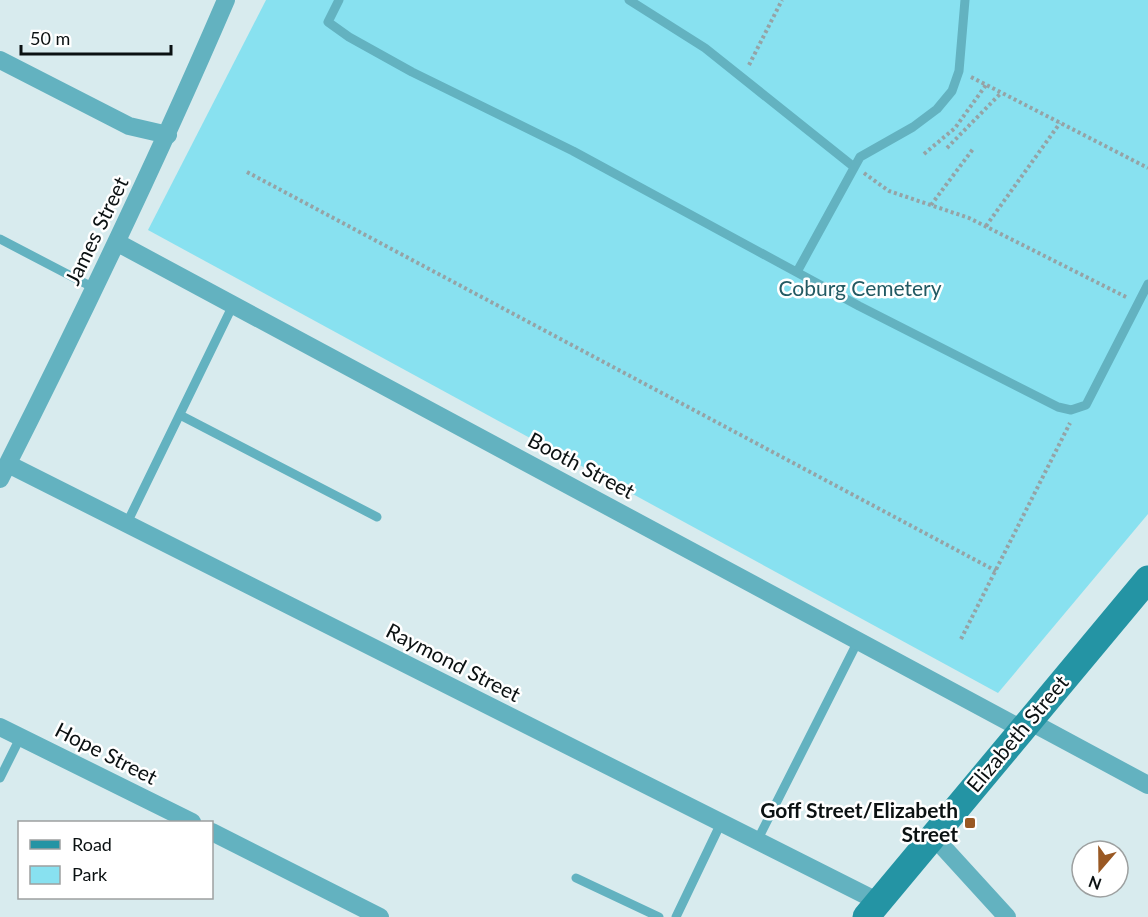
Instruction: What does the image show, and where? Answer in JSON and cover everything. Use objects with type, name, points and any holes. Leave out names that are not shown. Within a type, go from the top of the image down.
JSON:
[{"type":"main road","name":"Elizabeth Street","points":[[872,909],[1148,579]]},
{"type":"street","name":"James Street","points":[[4,472],[118,243],[168,135],[226,0]]},
{"type":"street","points":[[0,60],[129,126],[168,135]]},
{"type":"street","name":"Booth Street","points":[[118,243],[858,641],[1148,785]]},
{"type":"street","name":"Raymond Street","points":[[4,472],[126,525],[757,841],[872,909]]},
{"type":"street","name":"Hope Street","points":[[0,727],[190,821]]},
{"type":"street","points":[[213,833],[380,917]]},
{"type":"street","points":[[933,836],[1007,917]]},
{"type":"lane","points":[[339,0],[328,22],[349,37],[443,87],[573,151],[798,270],[859,306],[1058,407],[1077,409],[1086,405],[1148,284]]},
{"type":"lane","points":[[629,0],[705,48],[854,166]]},
{"type":"lane","points":[[798,270],[854,166],[868,150],[913,127],[937,109],[952,91],[959,72],[965,0]]},
{"type":"lane","points":[[0,239],[94,288]]},
{"type":"lane","points":[[126,525],[233,305]]},
{"type":"lane","points":[[180,415],[377,517]]},
{"type":"lane","points":[[757,841],[858,641]]},
{"type":"lane","points":[[0,778],[21,736]]},
{"type":"lane","points":[[676,917],[721,823]]},
{"type":"lane","points":[[576,878],[658,917]]},
{"type":"path","points":[[742,79],[782,0]]},
{"type":"path","points":[[959,72],[1148,168]]},
{"type":"path","points":[[924,154],[955,128],[986,85]]},
{"type":"path","points":[[947,148],[1001,93]]},
{"type":"path","points":[[986,226],[1060,123]]},
{"type":"path","points":[[931,205],[973,149]]},
{"type":"path","points":[[854,166],[889,191],[959,213],[1138,303]]},
{"type":"path","points":[[246,171],[996,571]]},
{"type":"path","points":[[961,639],[1077,409]]},
{"type":"green space","name":"Coburg Cemetery","points":[[266,0],[1148,0],[1148,514],[998,693],[148,230]]},
{"type":"place","name":"Goff Street/Elizabeth Street","points":[[970,823]]}]
